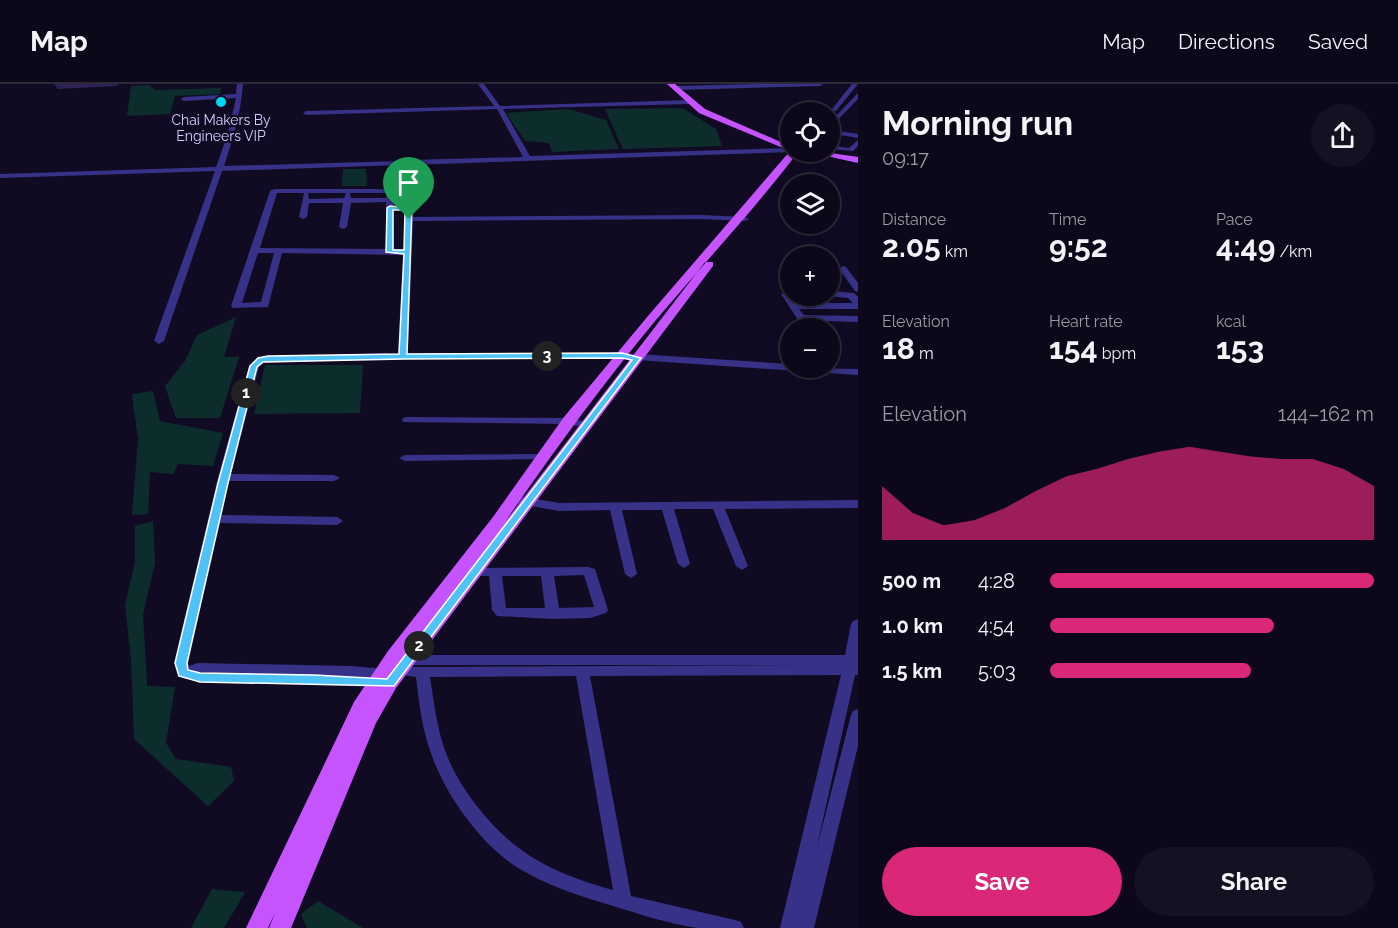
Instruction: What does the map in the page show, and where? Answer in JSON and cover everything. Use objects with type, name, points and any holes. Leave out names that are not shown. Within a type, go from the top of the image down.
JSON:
[{"type":"main road","points":[[677,86],[690,102],[702,111],[780,144]]},
{"type":"main road","points":[[677,86],[709,110],[780,143]]},
{"type":"main road","points":[[840,155],[858,158]]},
{"type":"main road","points":[[840,156],[858,158]]},
{"type":"main road","points":[[287,925],[367,722],[391,672],[568,421],[630,357],[740,219],[780,162]]},
{"type":"main road","points":[[740,219],[794,162]]},
{"type":"main road","points":[[257,928],[363,702],[476,572],[587,425],[630,357]]},
{"type":"street","points":[[159,341],[178,279],[237,118],[240,84]]},
{"type":"street","points":[[481,84],[499,108],[527,158]]},
{"type":"street","points":[[677,86],[820,84]]},
{"type":"street","points":[[840,103],[855,84]]},
{"type":"street","points":[[858,94],[853,107],[858,109]]},
{"type":"street","points":[[184,99],[240,96]]},
{"type":"street","points":[[229,97],[230,105]]},
{"type":"street","points":[[306,113],[690,102]]},
{"type":"street","points":[[840,119],[856,102]]},
{"type":"street","points":[[840,121],[843,118]]},
{"type":"street","points":[[840,130],[858,135]]},
{"type":"street","points":[[840,133],[858,135]]},
{"type":"street","points":[[840,139],[858,143],[852,150],[840,148]]},
{"type":"street","points":[[0,174],[780,148]]},
{"type":"street","points":[[403,356],[409,219],[404,162]]},
{"type":"street","points":[[279,250],[267,298],[238,298],[274,191],[390,191],[390,252]]},
{"type":"street","points":[[303,217],[307,191]]},
{"type":"street","points":[[343,227],[349,191]]},
{"type":"street","points":[[305,201],[348,201],[390,204],[408,208]]},
{"type":"street","points":[[409,219],[701,217],[740,219]]},
{"type":"street","points":[[255,250],[279,250],[305,246],[407,252]]},
{"type":"street","points":[[843,269],[857,296]]},
{"type":"street","points":[[840,290],[857,296]]},
{"type":"street","points":[[840,294],[857,296]]},
{"type":"street","points":[[840,301],[857,296]]},
{"type":"street","points":[[792,306],[801,318]]},
{"type":"street","points":[[825,306],[833,318]]},
{"type":"street","points":[[840,319],[858,319]]},
{"type":"street","points":[[780,366],[630,357],[268,358],[256,363],[224,477],[181,663],[183,673],[200,677],[854,664]]},
{"type":"street","points":[[840,371],[858,372]]},
{"type":"street","points":[[407,420],[568,421],[587,425]]},
{"type":"street","points":[[405,458],[541,457]]},
{"type":"street","points":[[224,477],[334,478]]},
{"type":"street","points":[[513,499],[560,507],[858,504]]},
{"type":"street","points":[[615,507],[631,574]]},
{"type":"street","points":[[667,507],[684,564]]},
{"type":"street","points":[[718,507],[742,566]]},
{"type":"street","points":[[215,519],[337,521]]},
{"type":"street","points":[[476,572],[495,572],[592,572],[601,610],[590,614],[501,614],[495,572]]},
{"type":"street","points":[[547,572],[553,614]]},
{"type":"street","points":[[789,928],[854,664],[858,624]]},
{"type":"street","points":[[391,672],[582,671],[854,664]]},
{"type":"street","points":[[582,671],[623,899]]},
{"type":"street","points":[[422,672],[432,730],[443,765],[468,805],[495,840],[523,862],[567,883],[735,928]]},
{"type":"street","points":[[805,928],[858,715]]},
{"type":"street","points":[[267,906],[287,925]]},
{"type":"green space","points":[[149,85],[156,90],[221,88],[220,94],[175,96],[170,114],[127,116],[131,86]]},
{"type":"green space","points":[[682,108],[716,129],[722,146],[623,149],[605,109]]},
{"type":"green space","points":[[568,109],[606,120],[619,149],[552,152],[549,143],[525,141],[506,113]]},
{"type":"green space","points":[[343,169],[366,169],[367,186],[342,186]]},
{"type":"green space","points":[[236,317],[224,357],[239,357],[220,418],[176,418],[165,386],[185,361],[197,335]]},
{"type":"green space","points":[[265,365],[363,365],[360,413],[254,414]]},
{"type":"green space","points":[[153,391],[160,421],[223,433],[213,466],[178,464],[173,474],[150,472],[148,514],[132,515],[138,439],[132,394]]},
{"type":"green space","points":[[153,521],[155,563],[143,614],[147,686],[175,687],[166,743],[176,759],[231,767],[234,781],[208,806],[134,739],[131,658],[125,605],[135,562],[135,526]]},
{"type":"green space","points":[[212,889],[245,892],[224,928],[191,928]]},
{"type":"green space","points":[[318,901],[363,928],[307,928],[301,914]]},
{"type":"place","name":"Chai Makers By Engineers VIP","points":[[221,102]]},
{"type":"route","points":[[409,219],[403,356],[268,358],[254,366],[223,483],[181,663],[183,673],[200,677],[390,683],[637,358],[622,356],[403,356],[407,252],[390,252],[390,208],[408,208],[409,219]]}]
